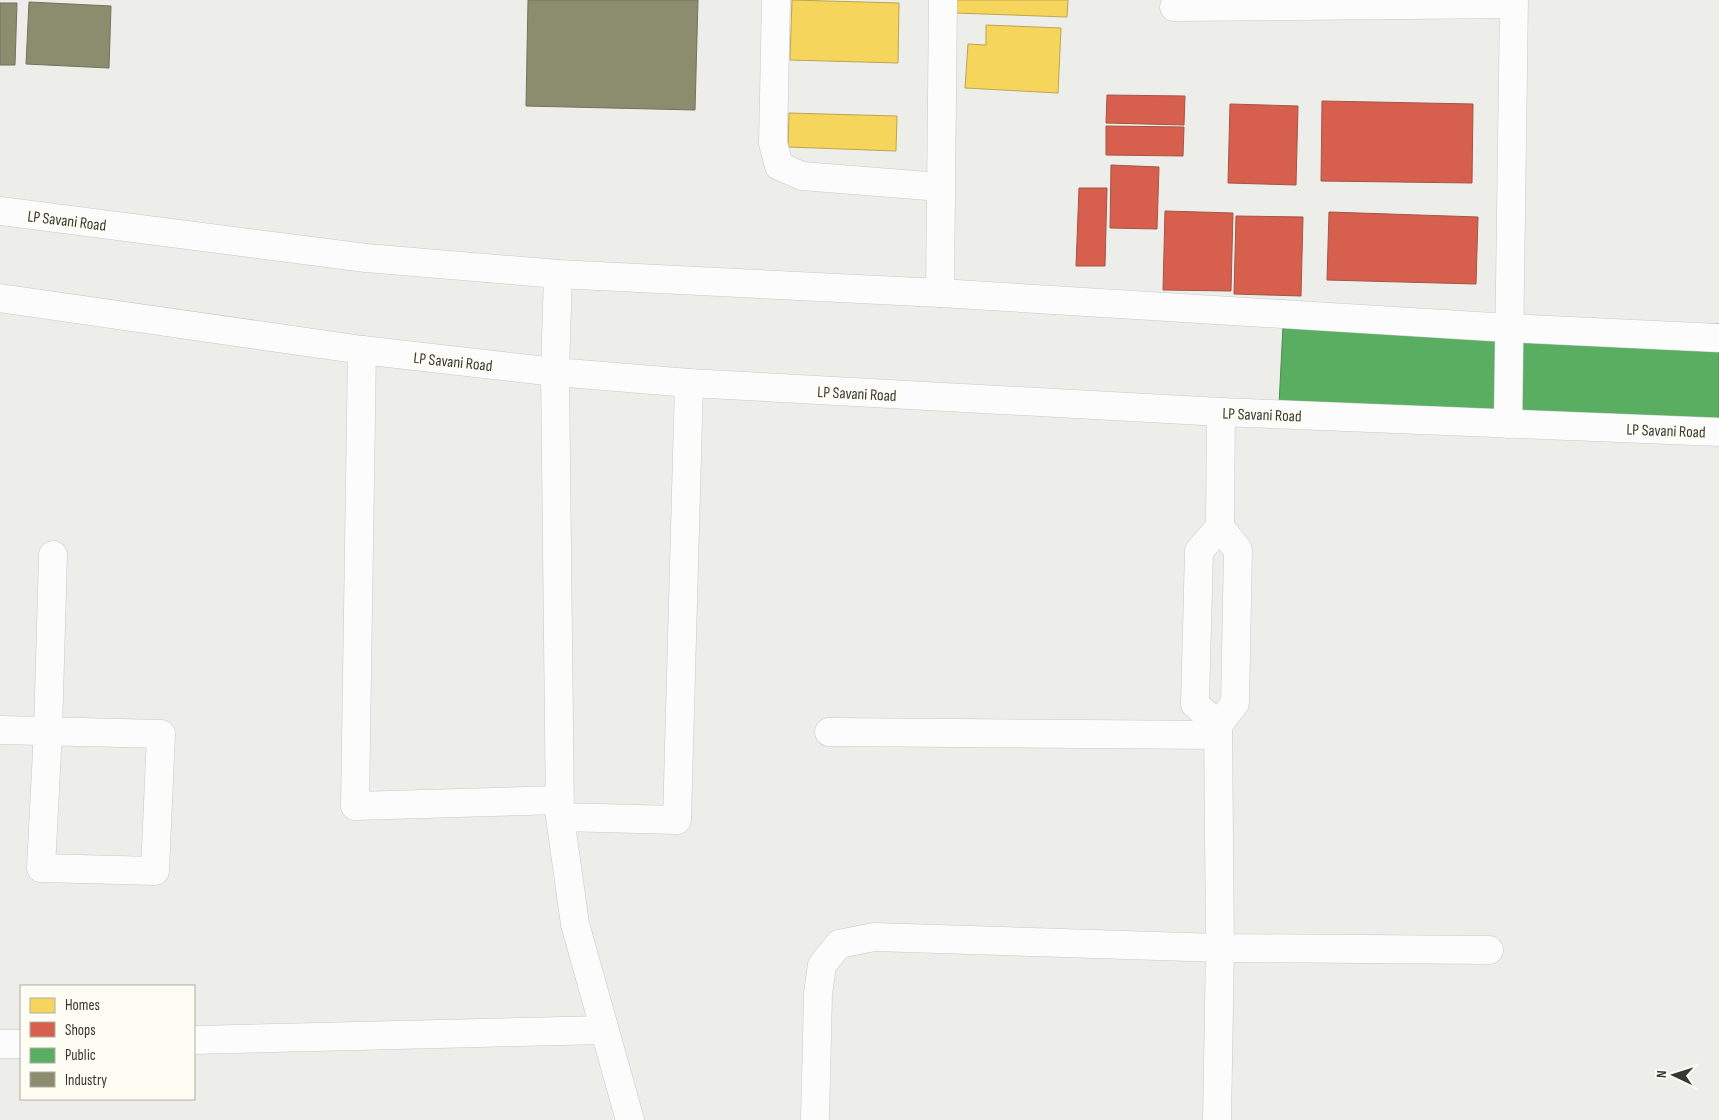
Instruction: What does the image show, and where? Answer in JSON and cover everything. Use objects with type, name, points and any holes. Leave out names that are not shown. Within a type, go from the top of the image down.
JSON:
[{"type":"street","points":[[776,0],[773,143],[779,166],[802,176],[941,187]]},
{"type":"street","points":[[940,292],[943,0]]},
{"type":"street","points":[[1174,7],[1514,2],[1508,424]]},
{"type":"street","name":"LP Savani Road","points":[[0,211],[366,258],[558,274],[940,292],[1509,328],[1719,338]]},
{"type":"street","points":[[558,274],[556,372],[560,808],[575,924],[630,1120]]},
{"type":"street","name":"LP Savani Road","points":[[0,298],[362,350],[556,372],[689,383],[1221,412],[1719,432]]},
{"type":"street","points":[[362,350],[355,806],[560,808],[678,820],[689,383]]},
{"type":"street","points":[[1217,1120],[1220,948],[1218,730],[1235,704],[1238,550],[1220,527],[1221,412]]},
{"type":"street","points":[[1218,730],[1196,704],[1198,551],[1220,527]]},
{"type":"street","points":[[0,730],[48,731],[161,734],[155,870],[41,868],[48,731],[53,555]]},
{"type":"street","points":[[829,732],[1218,730]]},
{"type":"street","points":[[816,1120],[818,994],[822,965],[839,944],[874,937],[1220,948],[1489,950]]},
{"type":"street","points":[[195,1040],[604,1030]]},
{"type":"street","points":[[0,1044],[20,1044]]},
{"type":"building: Homes","points":[[792,0],[899,3],[898,63],[790,60]]},
{"type":"building: Homes","points":[[956,0],[1068,0],[1067,17],[956,13]]},
{"type":"building: Homes","points":[[986,25],[1061,28],[1058,93],[965,88],[968,44],[986,45]]},
{"type":"building: Homes","points":[[789,113],[897,116],[896,151],[788,147]]},
{"type":"building: Shops","points":[[1107,95],[1185,96],[1184,125],[1106,123]]},
{"type":"building: Shops","points":[[1322,101],[1473,104],[1472,183],[1321,181]]},
{"type":"building: Shops","points":[[1230,104],[1298,106],[1296,185],[1228,183]]},
{"type":"building: Shops","points":[[1106,126],[1184,127],[1183,156],[1106,155]]},
{"type":"building: Shops","points":[[1111,165],[1159,167],[1157,229],[1110,228]]},
{"type":"building: Shops","points":[[1079,188],[1107,188],[1105,266],[1076,266]]},
{"type":"building: Shops","points":[[1165,211],[1233,213],[1231,291],[1163,290]]},
{"type":"building: Shops","points":[[1329,212],[1478,217],[1476,284],[1327,280]]},
{"type":"building: Shops","points":[[1236,216],[1303,217],[1301,296],[1234,294]]},
{"type":"building: Public","points":[[1719,324],[1719,445],[1278,425],[1283,326]]},
{"type":"building: Industry","points":[[528,0],[698,0],[695,110],[526,106]]},
{"type":"building: Industry","points":[[29,2],[111,6],[109,68],[26,64]]},
{"type":"building: Industry","points":[[0,3],[17,3],[15,65],[0,65]]}]
